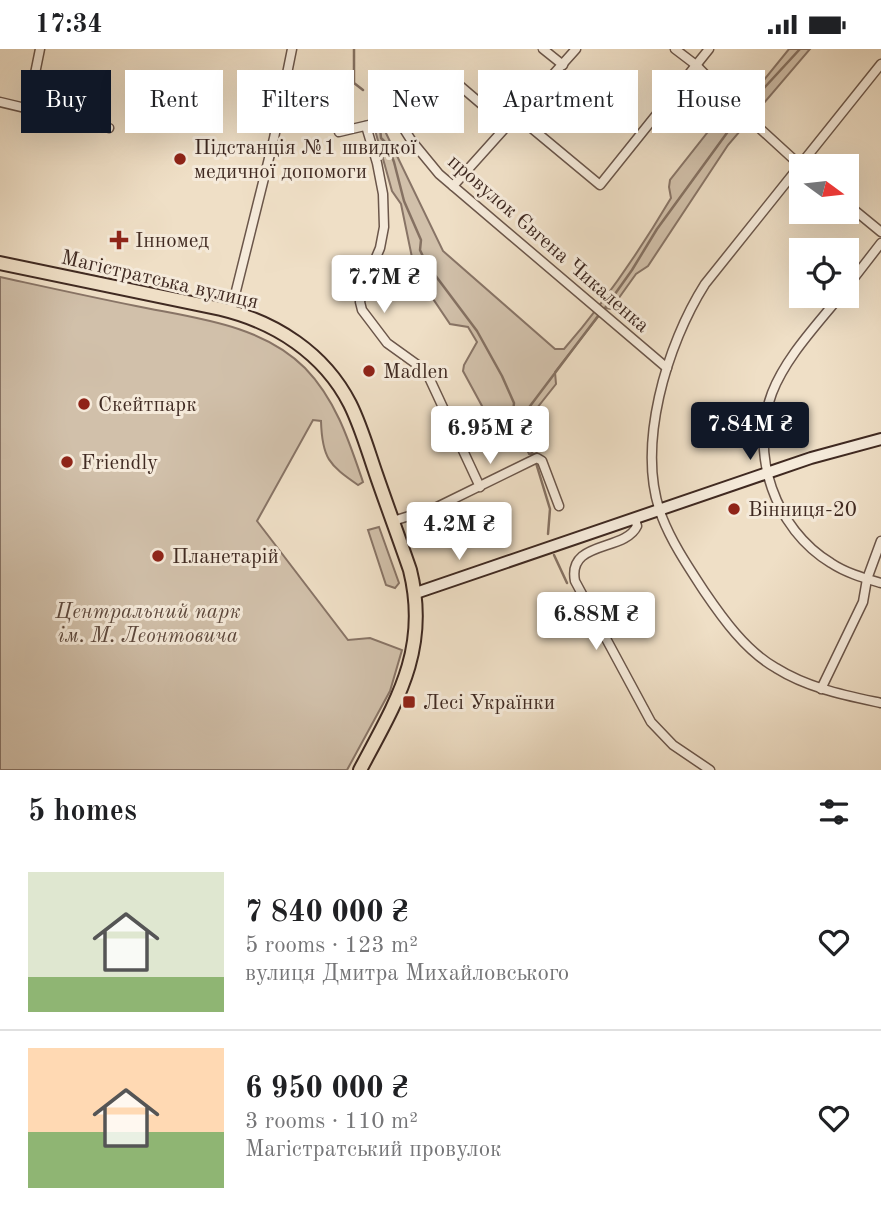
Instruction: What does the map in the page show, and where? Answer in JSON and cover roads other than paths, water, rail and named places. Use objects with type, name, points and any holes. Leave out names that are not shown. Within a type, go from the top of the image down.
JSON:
[{"type":"main road","name":"Магістратська вулиця","points":[[0,263],[231,311],[260,321],[285,335],[313,357],[334,379],[358,423],[416,593],[416,637],[411,665],[399,696],[360,770]]},
{"type":"main road","points":[[416,593],[811,458],[881,439]]},
{"type":"street","points":[[36,70],[40,49]]},
{"type":"street","points":[[231,311],[274,138],[292,49]]},
{"type":"street","points":[[543,49],[563,65]]},
{"type":"street","points":[[558,70],[576,49]]},
{"type":"street","points":[[675,49],[696,65],[789,155]]},
{"type":"street","points":[[537,133],[600,185],[709,49]]},
{"type":"street","points":[[810,154],[881,64]]},
{"type":"street","points":[[464,90],[478,102]]},
{"type":"street","points":[[0,102],[21,107]]},
{"type":"street","name":"провулок Євгена Чикаленка","points":[[354,129],[390,120],[399,121],[411,140],[453,186],[667,367]]},
{"type":"street","points":[[366,126],[383,194],[384,227],[380,248],[363,288],[360,302],[362,310],[387,343],[426,372],[480,487]]},
{"type":"street","points":[[453,186],[501,133]]},
{"type":"street","points":[[789,181],[705,284],[686,319],[667,367],[655,425],[652,466],[660,510],[695,576],[721,615],[743,641],[776,668],[821,689],[881,703]]},
{"type":"street","points":[[859,214],[881,232]]},
{"type":"street","points":[[859,271],[881,243]]},
{"type":"street","points":[[831,308],[787,366],[771,395],[764,433],[766,473],[780,508],[810,546],[831,563],[881,583]]},
{"type":"street","points":[[393,521],[435,508],[536,459],[542,461],[559,506]]},
{"type":"street","points":[[635,519],[637,526],[632,534],[591,551],[580,559],[574,569],[576,582],[651,722],[673,745],[710,770]]},
{"type":"street","points":[[821,689],[863,602],[867,579],[881,541]]},
{"type":"waterway","points":[[354,49],[354,83],[363,90]]},
{"type":"waterway","points":[[765,87],[800,49]]},
{"type":"waterway","points":[[381,133],[394,162],[404,201],[421,240],[420,250],[426,263],[477,331],[502,376],[514,403],[513,413],[533,455]]},
{"type":"waterway","points":[[605,308],[657,229],[727,133]]},
{"type":"waterway","points":[[518,422],[598,316]]},
{"type":"waterway","points":[[536,463],[550,509],[548,534]]},
{"type":"waterway","points":[[554,555],[567,583]]},
{"type":"place","name":"Підстанція №1 швидкої медичної допомоги","points":[[180,159]]},
{"type":"place","name":"Інномед","points":[[119,240]]},
{"type":"place","name":"Madlen","points":[[369,371]]},
{"type":"place","name":"Скейтпарк","points":[[84,404]]},
{"type":"place","name":"Friendly","points":[[67,462]]},
{"type":"place","name":"Вінниця-20","points":[[734,509]]},
{"type":"place","name":"Планетарій","points":[[158,556]]},
{"type":"place","name":"Лесі Українки","points":[[409,702]]},
{"type":"park label","name":"Центральний парк ім. М. Леонтовича","points":[[148,623]]}]
